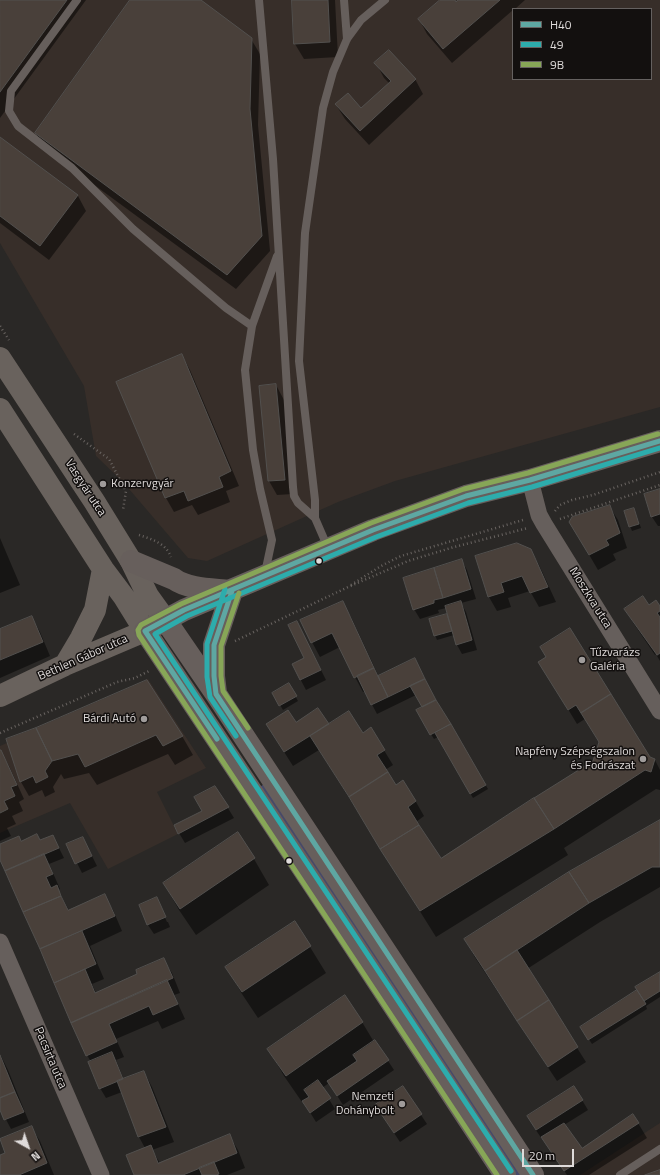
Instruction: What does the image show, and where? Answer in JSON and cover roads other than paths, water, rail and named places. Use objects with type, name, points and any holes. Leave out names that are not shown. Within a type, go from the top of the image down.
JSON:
[{"type":"main road","name":"Vasgyár utca","points":[[0,358],[131,561],[148,596],[166,620]]},
{"type":"main road","points":[[3,419],[124,598],[505,1175]]},
{"type":"main road","name":"Bethlen Gábor utca","points":[[0,696],[65,665],[145,631],[184,610],[232,591],[373,530],[466,496],[530,480],[660,441]]},
{"type":"main road","points":[[131,561],[174,579],[180,584],[206,589],[232,591],[214,645],[214,676],[216,694]]},
{"type":"main road","points":[[65,665],[95,610],[103,569]]},
{"type":"main road","points":[[166,620],[533,1175]]},
{"type":"street","name":"Moszkva utca","points":[[530,480],[541,520],[660,711]]},
{"type":"street","name":"Pacsirta utca","points":[[0,942],[101,1175]]},
{"type":"lane","points":[[77,0],[11,91],[9,111],[18,126],[72,168],[133,229],[226,308],[252,326]]},
{"type":"lane","points":[[259,0],[273,159],[294,496],[298,503],[315,518]]},
{"type":"lane","points":[[344,0],[347,39]]},
{"type":"lane","points":[[328,549],[315,518],[315,500],[299,361],[304,233],[322,108],[333,72],[347,39],[361,20],[385,0]]},
{"type":"lane","points":[[0,110],[9,111]]},
{"type":"lane","points":[[265,576],[272,540],[260,489],[253,450],[245,370],[252,326],[278,252]]},
{"type":"lane","points":[[620,1175],[660,1149]]},
{"type":"place","name":"Konzervgyár","points":[[103,484]]},
{"type":"place","name":"Tűzvarázs Galéria","points":[[582,660]]},
{"type":"place","name":"Bárdi Autó","points":[[144,719]]},
{"type":"place","name":"Napfény Szépségszalon és Fodrászat","points":[[643,759]]},
{"type":"place","name":"Nemzeti Dohánybolt","points":[[402,1104]]}]
